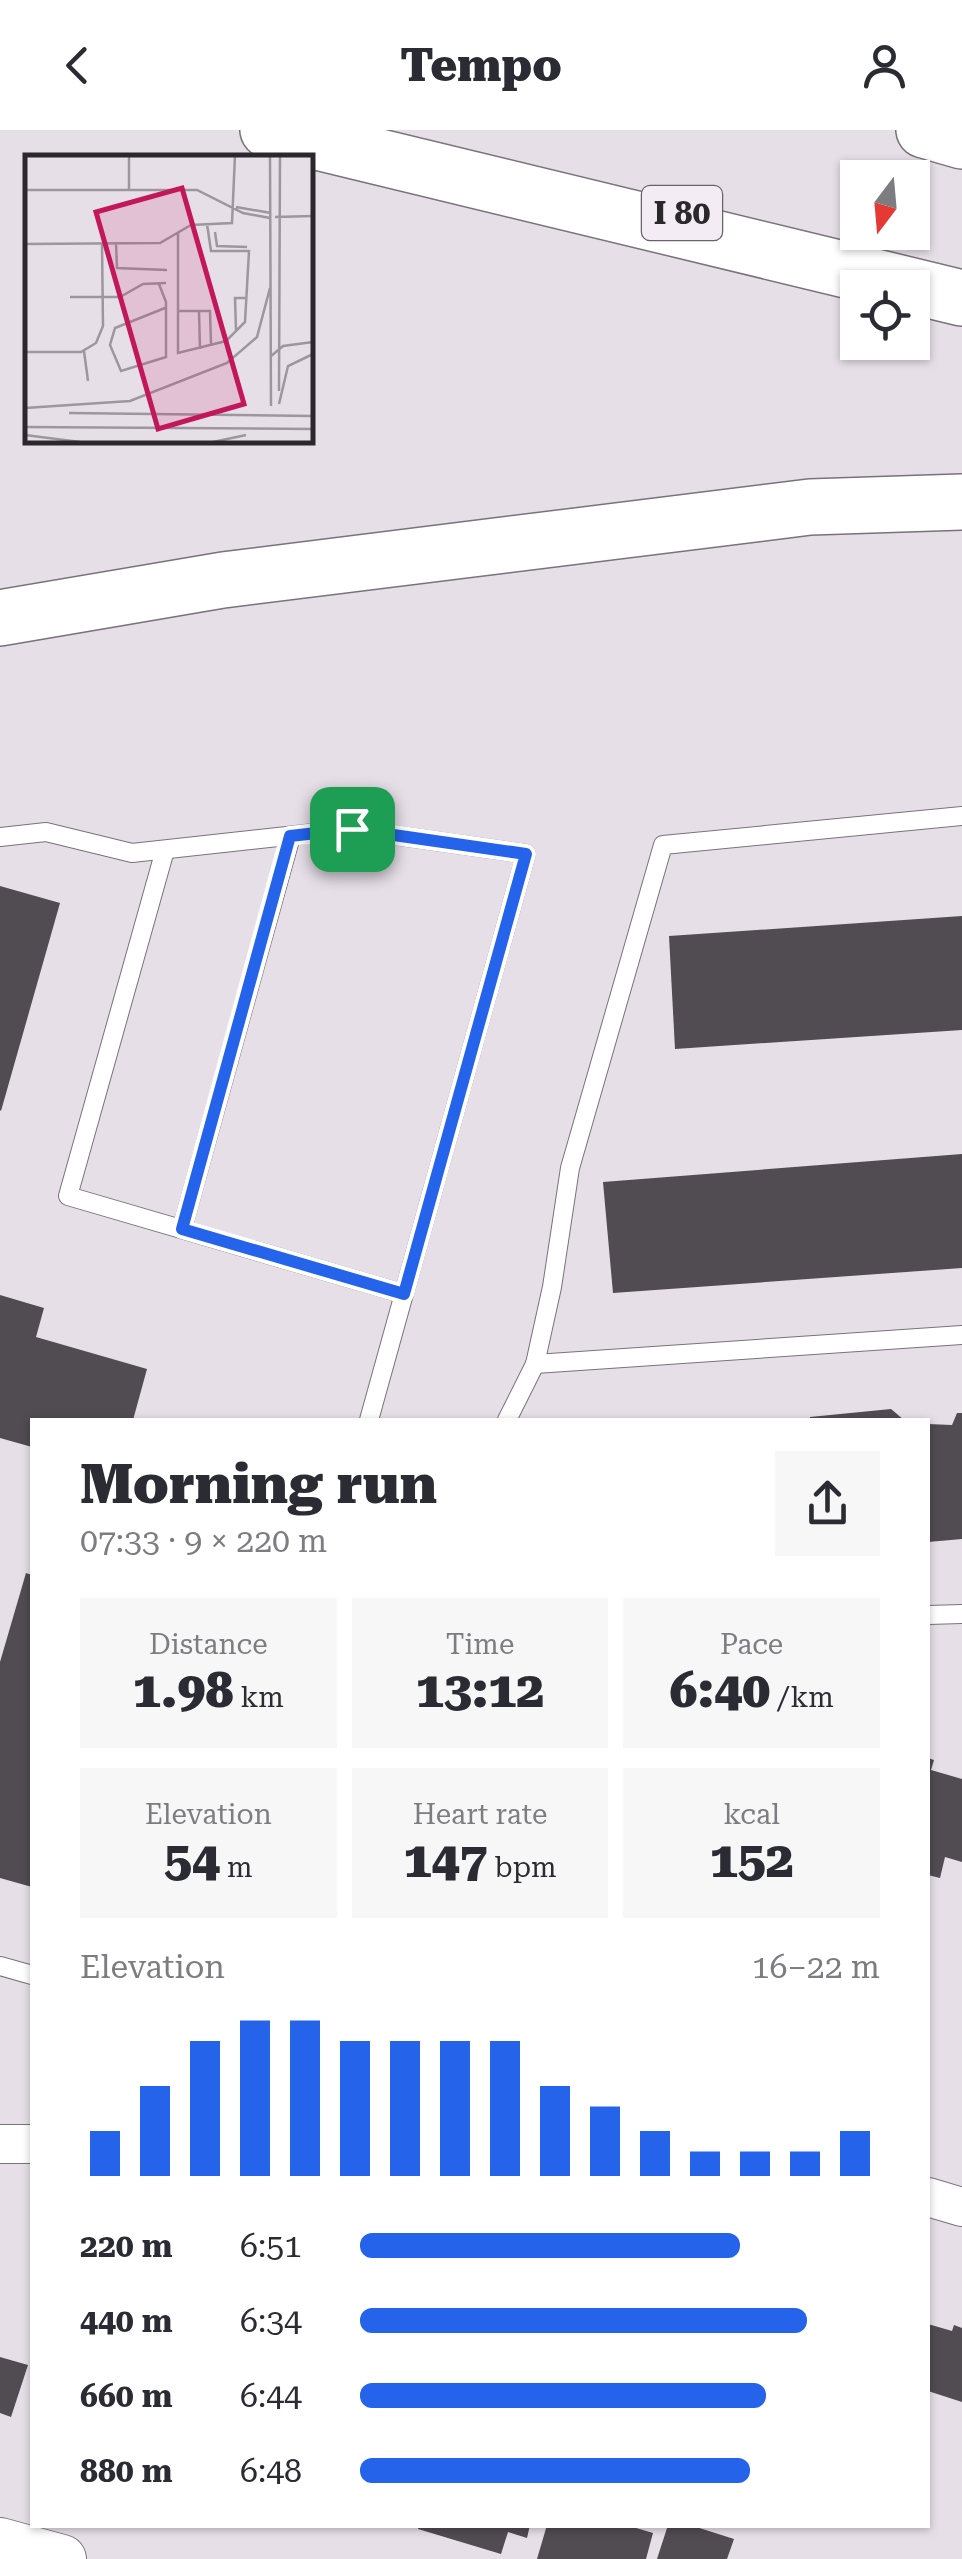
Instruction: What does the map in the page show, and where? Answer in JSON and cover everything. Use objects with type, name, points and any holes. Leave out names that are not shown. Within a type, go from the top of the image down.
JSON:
[{"type":"highway","points":[[268,130],[962,297]]},
{"type":"highway","name":"I 80","points":[[402,130],[962,297]]},
{"type":"highway","points":[[924,130],[962,141]]},
{"type":"highway","points":[[0,618],[223,580],[810,507],[962,502]]},
{"type":"street","points":[[0,2144],[30,2144]]},
{"type":"street","points":[[930,2198],[962,2206]]},
{"type":"street","points":[[0,2542],[62,2559]]},
{"type":"lane","points":[[508,1418],[535,1364],[552,1288],[570,1168],[663,845],[962,816]]},
{"type":"lane","points":[[0,837],[46,832],[132,853],[352,829],[526,854],[370,1418]]},
{"type":"lane","points":[[182,1229],[290,836]]},
{"type":"lane","points":[[165,850],[68,1196],[404,1294]]},
{"type":"lane","points":[[535,1364],[962,1335]]},
{"type":"lane","points":[[930,1616],[962,1614]]},
{"type":"lane","points":[[0,1966],[30,1975]]},
{"type":"building","points":[[0,886],[60,903],[1,1111],[0,1110]]},
{"type":"building","points":[[962,916],[962,1030],[675,1049],[669,936]]},
{"type":"building","points":[[962,1154],[962,1268],[613,1293],[603,1182]]},
{"type":"building","points":[[0,1295],[44,1308],[36,1337],[147,1369],[134,1418],[30,1418],[30,1446],[0,1438]]},
{"type":"building","points":[[891,1409],[902,1418],[810,1418]]},
{"type":"building","points":[[957,1413],[962,1413],[962,1539],[930,1542],[930,1424],[952,1425]]},
{"type":"building","points":[[26,1573],[30,1574],[30,1886],[0,1878],[0,1662]]},
{"type":"building","points":[[930,1759],[934,1760],[931,1770],[962,1779],[962,1862],[945,1857],[940,1878],[930,1876]]},
{"type":"building","points":[[930,2325],[952,2331],[954,2325],[962,2328],[962,2402],[930,2392]]},
{"type":"building","points":[[0,2357],[28,2365],[11,2417],[0,2413]]},
{"type":"building","points":[[529,2528],[527,2538],[508,2532],[501,2554],[418,2529]]},
{"type":"building","points":[[546,2528],[636,2528],[653,2533],[646,2559],[537,2559]]},
{"type":"building","points":[[667,2528],[699,2528],[734,2539],[727,2559],[657,2559]]},
{"type":"route","points":[[352,829],[526,854],[404,1294],[182,1229],[290,836],[352,829]]}]
